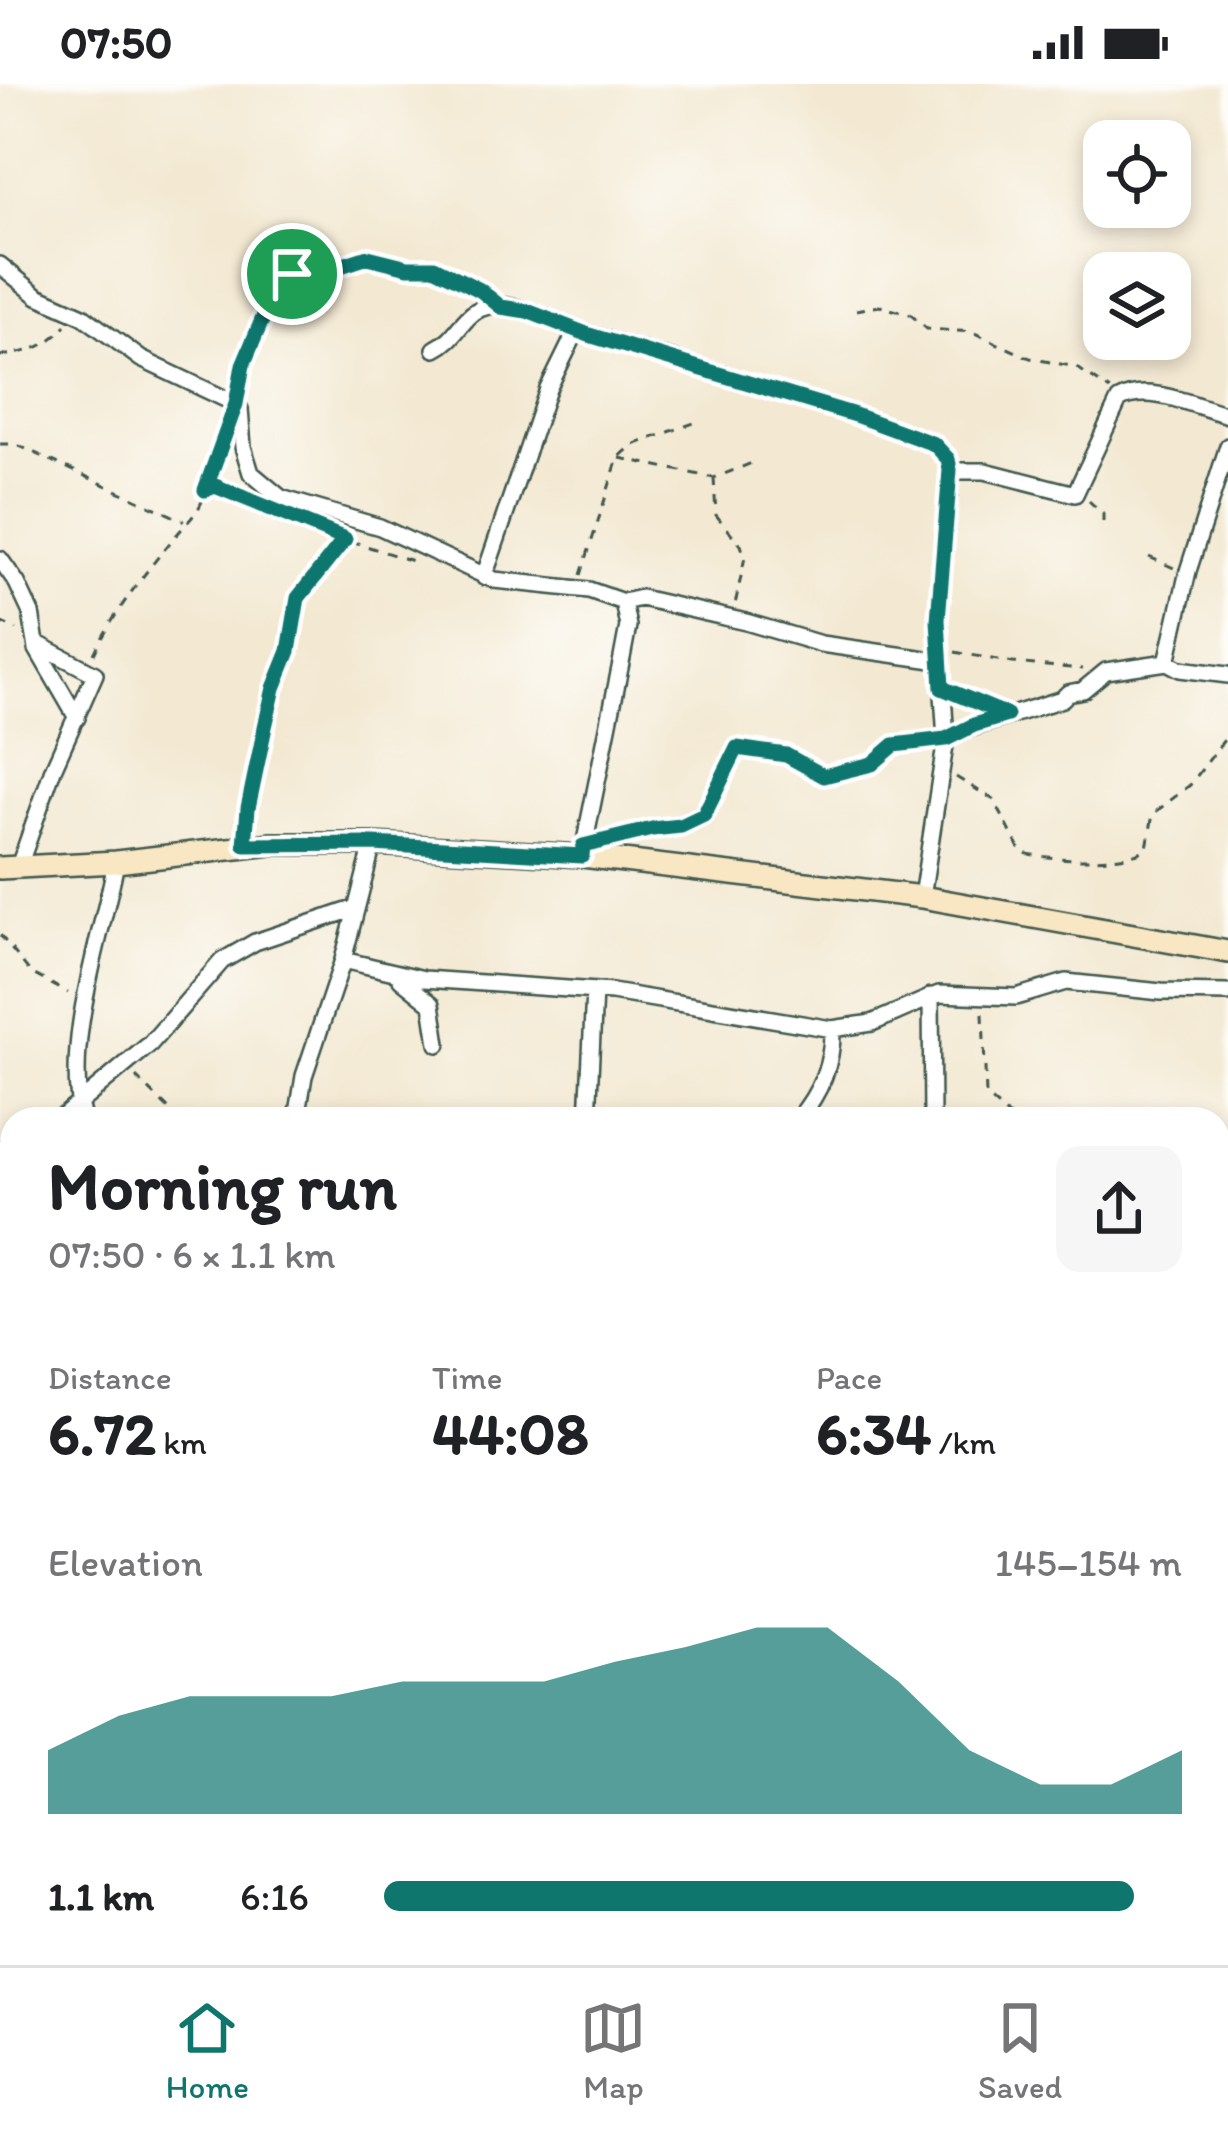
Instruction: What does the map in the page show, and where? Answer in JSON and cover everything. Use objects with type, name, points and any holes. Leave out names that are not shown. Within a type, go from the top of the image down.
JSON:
[{"type":"street","points":[[0,265],[38,296],[83,316],[141,359],[235,403],[240,409],[243,447],[258,483],[308,508],[380,527],[484,577],[577,588],[623,602],[628,626],[583,851]]},
{"type":"street","points":[[435,349],[451,341],[473,312],[486,306],[527,311],[855,415],[934,444],[948,459],[939,656],[944,771],[922,897]]},
{"type":"street","points":[[484,577],[548,389],[577,330]]},
{"type":"street","points":[[950,470],[985,471],[1075,494],[1119,400],[1138,393],[1154,395],[1228,415]]},
{"type":"street","points":[[1167,662],[1188,571],[1228,446]]},
{"type":"street","points":[[0,559],[17,583],[31,613],[36,643],[77,718]]},
{"type":"street","points":[[623,602],[641,598],[821,644],[939,656]]},
{"type":"street","points":[[36,643],[95,674],[9,869],[116,862],[245,845],[583,851],[922,897],[1228,952]]},
{"type":"street","points":[[946,737],[1084,689],[1102,673],[1167,662],[1180,669],[1228,675]]},
{"type":"street","points":[[300,1107],[373,844]]},
{"type":"street","points":[[80,1107],[85,1003],[116,862]]},
{"type":"street","points":[[72,1107],[128,1066],[207,976],[236,951],[356,908]]},
{"type":"street","points":[[343,960],[393,974],[594,991],[832,1030],[872,1023],[931,996],[1016,998],[1066,982],[1228,993]]},
{"type":"street","points":[[393,974],[432,1004],[438,1044]]},
{"type":"street","points":[[589,1107],[594,991]]},
{"type":"street","points":[[931,996],[932,1107]]},
{"type":"street","points":[[806,1107],[830,1062],[832,1030]]},
{"type":"path","points":[[88,668],[129,596],[197,511],[242,383],[243,365],[272,293],[284,279],[302,269],[328,270],[368,257],[408,267],[434,267],[480,290],[501,307]]},
{"type":"path","points":[[856,310],[880,306],[897,310],[927,329],[963,329],[1030,358],[1076,367],[1119,400]]},
{"type":"path","points":[[0,356],[50,344],[66,325],[83,316]]},
{"type":"path","points":[[577,588],[618,458],[633,445],[702,420]]},
{"type":"path","points":[[2,446],[15,443],[185,522]]},
{"type":"path","points":[[618,458],[714,478],[752,463]]},
{"type":"path","points":[[714,478],[716,515],[745,556],[732,619]]},
{"type":"path","points":[[205,490],[215,486],[271,508]]},
{"type":"path","points":[[1075,494],[1097,507],[1103,524]]},
{"type":"path","points":[[313,523],[345,539],[421,564]]},
{"type":"path","points":[[245,845],[265,727],[289,651],[298,598],[345,539]]},
{"type":"path","points":[[1149,557],[1188,571]]},
{"type":"path","points":[[939,656],[1102,673]]},
{"type":"path","points":[[942,688],[1007,715]]},
{"type":"path","points":[[944,771],[994,800],[1021,852],[1096,860],[1132,857],[1147,848],[1153,814],[1190,785],[1227,736]]},
{"type":"path","points":[[583,851],[652,829],[681,826],[704,815],[737,748],[786,755],[824,776],[872,764],[894,745],[946,737]]},
{"type":"path","points":[[0,934],[31,973],[85,1003]]},
{"type":"path","points":[[983,997],[986,1096],[998,1107]]},
{"type":"path","points":[[128,1066],[167,1107]]},
{"type":"route","points":[[368,257],[408,267],[434,267],[480,290],[501,307],[546,317],[589,335],[855,415],[934,444],[948,459],[950,470],[938,620],[942,688],[1007,715],[946,739],[894,745],[872,764],[824,776],[786,755],[737,748],[704,815],[681,826],[583,846],[582,856],[373,844],[245,845],[265,727],[289,651],[298,598],[345,539],[215,486],[205,490],[236,404],[243,365],[269,300],[292,274],[309,268],[328,270],[368,257]]}]
